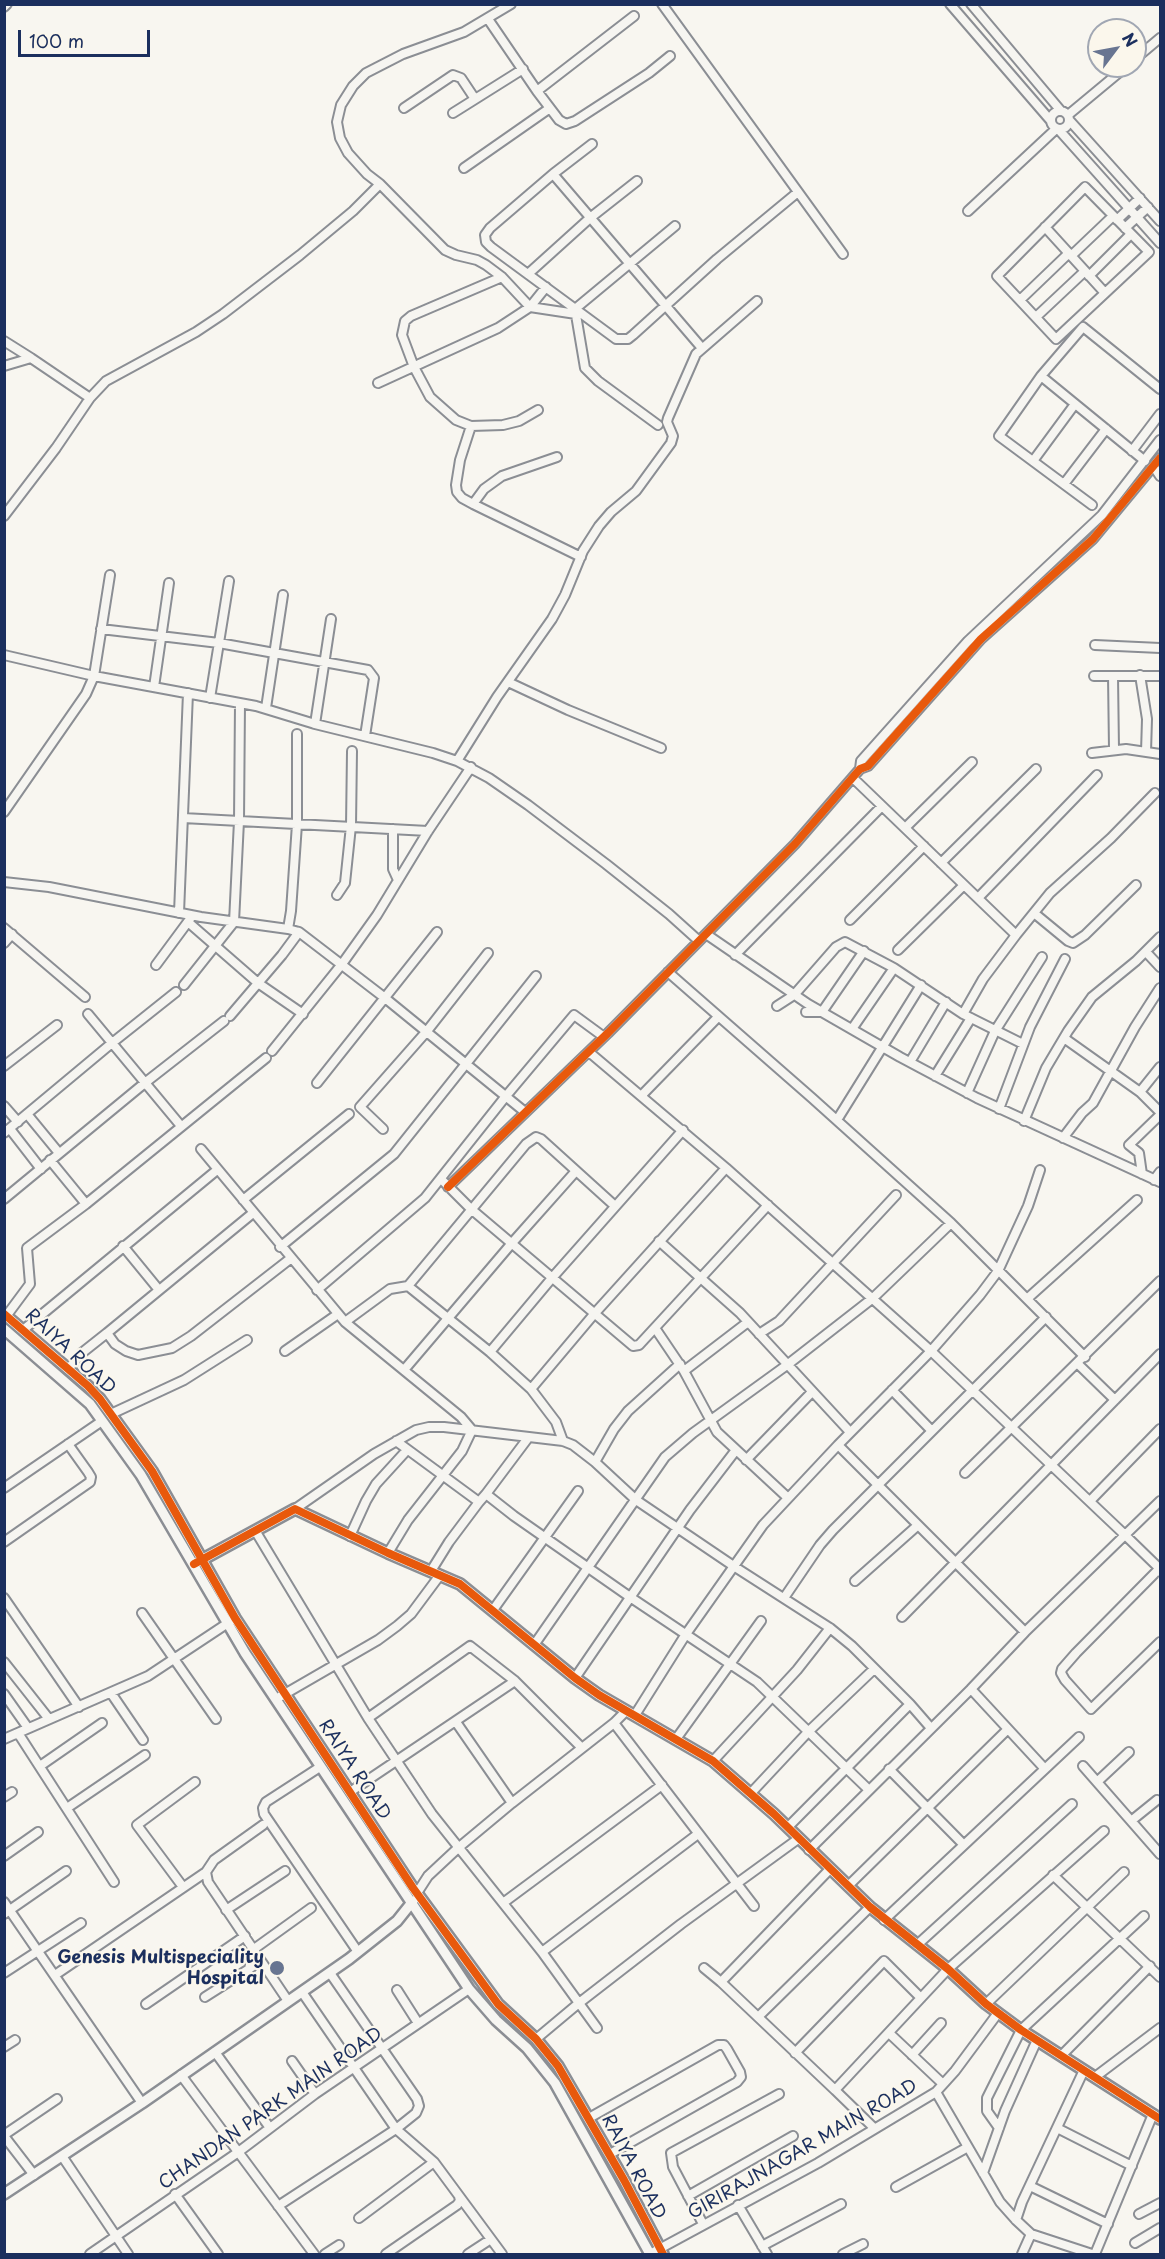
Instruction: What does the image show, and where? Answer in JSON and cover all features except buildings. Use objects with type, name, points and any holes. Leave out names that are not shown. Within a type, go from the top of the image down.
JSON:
[{"type":"street","points":[[512,4],[464,32],[381,64],[366,73],[353,86],[341,105],[337,122],[340,138],[348,153],[445,250],[477,260],[502,277],[530,307],[576,311],[675,226]]},
{"type":"street","points":[[662,4],[843,254]]},
{"type":"street","points":[[950,4],[1055,127],[1161,243]]},
{"type":"street","points":[[971,4],[1066,116],[1161,221]]},
{"type":"street","points":[[537,91],[634,16]]},
{"type":"street","points":[[488,19],[537,91],[562,123],[575,121],[649,73],[670,56]]},
{"type":"street","points":[[1147,49],[1161,38]]},
{"type":"street","points":[[453,113],[523,69]]},
{"type":"street","points":[[404,108],[453,75],[461,78],[475,99]]},
{"type":"street","points":[[1055,127],[1065,129],[1066,116],[1112,78]]},
{"type":"street","points":[[464,168],[550,108]]},
{"type":"street","points":[[1055,127],[1054,113],[1066,116]]},
{"type":"street","points":[[968,210],[1055,127]]},
{"type":"street","points":[[592,144],[553,174],[490,228],[485,235],[486,242],[491,247],[616,339],[622,340],[633,335],[717,259],[798,192]]},
{"type":"street","points":[[553,174],[702,347]]},
{"type":"street","points":[[528,274],[590,218],[637,181]]},
{"type":"street","points":[[4,516],[56,448],[90,398],[112,378],[224,314],[353,211],[380,184]]},
{"type":"street","points":[[1085,187],[1115,218],[1149,252],[1056,339],[997,276],[1085,187]]},
{"type":"street","points":[[1020,300],[1070,254],[1140,198]]},
{"type":"street","points":[[1125,228],[1148,207]]},
{"type":"street","points":[[1045,227],[1104,293]]},
{"type":"street","points":[[1036,317],[1131,234]]},
{"type":"street","points":[[502,277],[426,308],[405,321],[402,335],[414,367],[430,397],[456,420],[471,426],[503,425],[519,421],[538,410]]},
{"type":"street","points":[[378,383],[498,328],[530,307],[546,287]]},
{"type":"street","points":[[457,761],[552,619],[581,557],[599,526],[611,512],[636,491],[671,443],[673,436],[667,422],[668,418],[693,358],[702,347],[757,302]]},
{"type":"street","points":[[576,311],[585,368],[598,381],[658,425]]},
{"type":"street","points":[[1092,505],[999,436],[1041,376],[1083,327],[1161,389]]},
{"type":"street","points":[[4,341],[90,398]]},
{"type":"street","points":[[4,366],[32,358]]},
{"type":"street","points":[[1041,376],[1144,461]]},
{"type":"street","points":[[1033,461],[1075,404]]},
{"type":"street","points":[[1132,451],[1160,416]]},
{"type":"street","points":[[471,426],[460,460],[456,485],[457,492],[462,498],[581,557]]},
{"type":"street","points":[[1064,484],[1106,429]]},
{"type":"street","points":[[448,1187],[589,1052],[795,844],[853,778],[860,769],[861,760],[968,641],[1088,530],[1161,440]]},
{"type":"street","points":[[473,504],[484,489],[502,476],[557,457]]},
{"type":"street","points":[[860,769],[868,766],[981,639],[1093,539],[1161,458]]},
{"type":"street","points":[[1154,467],[1161,476]]},
{"type":"street","points":[[4,812],[77,710],[94,676],[110,575]]},
{"type":"street","points":[[210,698],[229,581]]},
{"type":"street","points":[[154,687],[169,582]]},
{"type":"street","points":[[266,708],[283,595]]},
{"type":"street","points":[[315,724],[331,619]]},
{"type":"street","points":[[101,629],[219,644],[362,668],[374,678],[365,736]]},
{"type":"street","points":[[1095,645],[1161,648]]},
{"type":"street","points":[[4,655],[94,676],[266,708],[315,724],[457,761],[471,767],[528,805],[669,914],[699,942]]},
{"type":"street","points":[[1140,675],[1147,719],[1146,752]]},
{"type":"street","points":[[1094,676],[1161,676]]},
{"type":"street","points":[[1113,676],[1114,749]]},
{"type":"street","points":[[508,682],[568,710],[661,748]]},
{"type":"street","points":[[179,913],[188,693]]},
{"type":"street","points":[[184,985],[234,922],[239,821],[240,703]]},
{"type":"street","points":[[288,929],[297,824],[297,734]]},
{"type":"street","points":[[1092,753],[1114,749],[1161,754]]},
{"type":"street","points":[[337,895],[345,883],[351,826],[352,750]]},
{"type":"street","points":[[905,828],[972,762]]},
{"type":"street","points":[[272,1051],[342,964],[377,915],[428,831],[471,767]]},
{"type":"street","points":[[941,863],[1036,769]]},
{"type":"street","points":[[978,898],[1097,775]]},
{"type":"street","points":[[853,778],[1016,935]]},
{"type":"street","points":[[963,1014],[983,979],[1050,894],[1111,838],[1155,793]]},
{"type":"street","points":[[735,955],[882,806]]},
{"type":"street","points":[[183,818],[428,831]]},
{"type":"street","points":[[393,829],[393,869],[398,880]]},
{"type":"street","points":[[850,920],[924,846]]},
{"type":"street","points":[[4,882],[49,887],[179,913],[190,919],[215,946],[258,983],[303,1014]]},
{"type":"street","points":[[898,950],[964,885]]},
{"type":"street","points":[[1034,913],[1073,943],[1085,935],[1136,885]]},
{"type":"street","points":[[190,919],[234,922],[299,932],[427,1031],[525,1112]]},
{"type":"street","points":[[156,965],[190,919]]},
{"type":"street","points":[[4,928],[85,997]]},
{"type":"street","points":[[4,1199],[227,1018],[299,932]]},
{"type":"street","points":[[316,1083],[437,932]]},
{"type":"street","points":[[4,943],[12,934]]},
{"type":"street","points":[[706,934],[794,995],[967,1093],[1157,1181],[1161,1172]]},
{"type":"street","points":[[1024,1121],[1046,1068],[1092,997],[1161,937]]},
{"type":"street","points":[[777,1006],[794,995],[840,944],[845,942],[894,968],[963,1014],[1023,1044]]},
{"type":"street","points":[[822,1012],[864,951]]},
{"type":"street","points":[[1146,952],[1161,967]]},
{"type":"street","points":[[383,1129],[360,1107],[427,1031],[488,953]]},
{"type":"street","points":[[967,1093],[995,1031],[1042,957]]},
{"type":"street","points":[[999,1109],[1023,1044],[1065,959]]},
{"type":"street","points":[[852,1029],[894,968]]},
{"type":"street","points":[[668,972],[951,1223],[1085,1357]]},
{"type":"street","points":[[280,1247],[394,1154],[536,976]]},
{"type":"street","points":[[837,1120],[921,985]]},
{"type":"street","points":[[1063,1138],[1082,1113],[1093,1103],[1161,988]]},
{"type":"street","points":[[41,1168],[7,1131],[176,992]]},
{"type":"street","points":[[910,1062],[946,1002]]},
{"type":"street","points":[[806,1012],[822,1012]]},
{"type":"street","points":[[88,1014],[181,1126]]},
{"type":"street","points":[[317,1290],[394,1226],[442,1180],[506,1096],[574,1016],[604,1037]]},
{"type":"street","points":[[641,1096],[718,1017]]},
{"type":"street","points":[[935,1076],[971,1018]]},
{"type":"street","points":[[4,1066],[57,1025]]},
{"type":"street","points":[[1064,1038],[1140,1092],[1161,1113],[1129,1144],[1139,1153],[1142,1174]]},
{"type":"street","points":[[589,1052],[726,1168],[873,1298],[973,1389],[1161,1570],[1156,1572],[1062,1669],[1061,1673],[1065,1680],[1091,1708],[1161,1642]]},
{"type":"street","points":[[6,1314],[30,1284],[27,1248],[86,1204],[266,1058]]},
{"type":"street","points":[[1140,1092],[1161,1067]]},
{"type":"street","points":[[4,1106],[18,1122]]},
{"type":"street","points":[[27,1114],[59,1153]]},
{"type":"street","points":[[243,1200],[349,1114]]},
{"type":"street","points":[[490,1352],[552,1278],[683,1131]]},
{"type":"street","points":[[345,1322],[390,1289],[408,1286],[526,1144],[536,1137],[615,1206]]},
{"type":"street","points":[[201,1149],[280,1247],[345,1322],[461,1417],[472,1430]]},
{"type":"street","points":[[50,1160],[86,1204]]},
{"type":"street","points":[[531,1389],[659,1241],[726,1168]]},
{"type":"street","points":[[23,1330],[217,1170]]},
{"type":"street","points":[[4,2194],[142,2103],[358,1952],[397,1921],[428,1876],[458,1848],[582,1748],[630,1713],[763,1525],[787,1497],[931,1351],[980,1295],[998,1271],[1028,1206],[1041,1170]]},
{"type":"street","points":[[404,1370],[576,1171]]},
{"type":"street","points":[[442,1180],[471,1209],[633,1346],[639,1345],[768,1205]]},
{"type":"street","points":[[759,1334],[779,1321],[896,1195]]},
{"type":"street","points":[[1028,1298],[1137,1200]]},
{"type":"street","points":[[68,1369],[82,1352],[253,1213]]},
{"type":"street","points":[[534,1645],[665,1457],[679,1444],[787,1365],[873,1298],[951,1223]]},
{"type":"street","points":[[659,1241],[748,1322],[850,1432]]},
{"type":"street","points":[[123,1246],[159,1290]]},
{"type":"street","points":[[107,1333],[115,1344],[138,1355],[172,1348],[191,1336],[290,1259]]},
{"type":"street","points":[[408,1286],[490,1352],[531,1389],[556,1422],[563,1441]]},
{"type":"street","points":[[965,1473],[1159,1286]]},
{"type":"street","name":"RAIYA ROAD","points":[[6,1314],[88,1386],[152,1471],[203,1559],[231,1620],[276,1699],[469,1989],[496,2020],[527,2048],[565,2098],[650,2254]]},
{"type":"street","points":[[285,1351],[338,1314]]},
{"type":"street","points":[[784,1598],[820,1545],[931,1430],[1046,1317]]},
{"type":"street","points":[[595,1462],[614,1429],[628,1411],[682,1368],[748,1322]]},
{"type":"street","points":[[654,1328],[682,1368],[717,1432],[787,1497]]},
{"type":"street","name":"RAIYA ROAD","points":[[4,1329],[80,1395],[141,1475],[194,1564],[231,1620],[286,1694],[417,1893],[498,2004],[536,2039],[558,2066],[610,2154],[661,2251]]},
{"type":"street","points":[[111,1414],[184,1380],[247,1340]]},
{"type":"street","points":[[902,1617],[1161,1354]]},
{"type":"street","points":[[1078,1364],[1115,1400]]},
{"type":"street","points":[[892,1390],[931,1430]]},
{"type":"street","points":[[746,1460],[812,1392]]},
{"type":"street","points":[[4,1488],[102,1421]]},
{"type":"street","points":[[194,1564],[295,1509],[396,1440],[416,1430],[429,1427],[472,1430],[563,1441],[573,1445],[636,1500],[677,1529],[830,1628],[910,1704],[930,1727]]},
{"type":"street","points":[[1090,1501],[1161,1429]]},
{"type":"street","points":[[388,1553],[408,1520],[462,1451],[472,1430]]},
{"type":"street","points":[[276,1699],[378,1640],[411,1614],[436,1573],[449,1542],[528,1438]]},
{"type":"street","points":[[396,1440],[479,1502]]},
{"type":"street","points":[[4,1542],[90,1482],[91,1477],[68,1444]]},
{"type":"street","points":[[838,1445],[1025,1632]]},
{"type":"street","points":[[350,1536],[376,1484],[407,1450]]},
{"type":"street","points":[[575,1678],[677,1529],[736,1450]]},
{"type":"street","points":[[493,1610],[578,1491]]},
{"type":"street","points":[[486,1494],[774,1696],[869,1790]]},
{"type":"street","points":[[809,1850],[1025,1632],[1161,1500]]},
{"type":"street","points":[[295,1509],[350,1536],[460,1584],[575,1678],[713,1761],[788,1827],[809,1850],[884,1920],[948,1969],[986,2004],[1021,2030],[1157,2116],[1132,2166],[1094,2254],[1031,2234],[1016,2220],[1000,2202],[936,2092]]},
{"type":"street","points":[[855,1581],[917,1526]]},
{"type":"street","points":[[256,1532],[397,1762],[458,1848],[542,1952],[597,2028]]},
{"type":"street","points":[[4,1598],[79,1707]]},
{"type":"street","points":[[142,1612],[173,1660],[216,1719]]},
{"type":"street","points":[[4,1739],[147,1676],[231,1620]]},
{"type":"street","points":[[676,1739],[761,1621]]},
{"type":"street","points":[[713,1761],[774,1696],[830,1628]]},
{"type":"street","points":[[368,1718],[470,1646],[515,1681],[582,1748]]},
{"type":"street","points":[[4,1662],[49,1719]]},
{"type":"street","points":[[751,1793],[809,1731],[874,1669]]},
{"type":"street","points":[[350,1792],[515,1681]]},
{"type":"street","points":[[971,1689],[1045,1769]]},
{"type":"street","points":[[111,1693],[142,1740]]},
{"type":"street","points":[[4,1694],[28,1728]]},
{"type":"street","points":[[788,1827],[910,1704]]},
{"type":"street","points":[[456,1722],[512,1803]]},
{"type":"street","points":[[40,1766],[102,1723]]},
{"type":"street","points":[[614,1723],[754,1906]]},
{"type":"street","points":[[848,1886],[1008,1729]]},
{"type":"street","points":[[18,1733],[114,1882]]},
{"type":"street","points":[[884,1920],[1078,1737]]},
{"type":"street","points":[[1097,1782],[1129,1752]]},
{"type":"street","points":[[67,1808],[145,1755]]},
{"type":"street","points":[[1083,1766],[1161,1854]]},
{"type":"street","points":[[320,1767],[266,1802],[263,1808],[264,1814],[358,1952]]},
{"type":"street","points":[[889,1769],[964,1845]]},
{"type":"street","points":[[183,1887],[137,1825],[195,1782]]},
{"type":"street","points":[[503,1903],[662,1785]]},
{"type":"street","points":[[4,1797],[12,1792]]},
{"type":"street","points":[[1131,1821],[1157,1800]]},
{"type":"street","points":[[917,1945],[1072,1804]]},
{"type":"street","points":[[55,1975],[206,1872],[214,1860],[262,1825]]},
{"type":"street","points":[[835,2090],[948,1969],[1104,1831]]},
{"type":"street","points":[[4,1856],[38,1832]]},
{"type":"street","points":[[542,1952],[698,1834]]},
{"type":"street","points":[[527,2048],[579,2003],[798,1839]]},
{"type":"street","points":[[721,1982],[830,1869]]},
{"type":"street","points":[[7,1912],[66,1871]]},
{"type":"street","points":[[226,1910],[285,1871]]},
{"type":"street","points":[[206,1872],[208,1882],[226,1910],[290,2000],[311,2006]]},
{"type":"street","points":[[986,2004],[1124,1872]]},
{"type":"street","points":[[1053,1875],[1161,1977]]},
{"type":"street","points":[[4,1902],[7,1912],[39,1951],[142,2103]]},
{"type":"street","points":[[758,2017],[870,1907]]},
{"type":"street","points":[[249,1969],[254,1949],[312,1908]]},
{"type":"street","points":[[999,2128],[987,2111],[987,2098],[1021,2030],[1144,1916]]},
{"type":"street","points":[[4,1973],[81,1923]]},
{"type":"street","points":[[146,2004],[245,1936]]},
{"type":"street","points":[[205,1997],[262,1960]]},
{"type":"street","points":[[795,2054],[884,1961],[921,1998]]},
{"type":"street","points":[[1061,2056],[1150,1966]]},
{"type":"street","points":[[704,1968],[874,2128]]},
{"type":"street","points":[[278,2206],[396,2129],[416,2113],[418,2106],[417,2099],[330,1972]]},
{"type":"street","name":"CHANDAN PARK MAIN ROAD","points":[[90,2254],[237,2153],[315,2094],[469,1989]]},
{"type":"street","points":[[397,1990],[418,2023]]},
{"type":"street","points":[[302,1992],[396,2129],[434,2162],[502,2254]]},
{"type":"street","name":"GIRIRAJNAGAR MAIN ROAD","points":[[650,2254],[661,2251],[703,2224],[818,2163],[936,2092],[998,2013]]},
{"type":"street","points":[[912,2055],[941,2023]]},
{"type":"street","points":[[1095,2077],[1161,2028]]},
{"type":"street","points":[[889,2033],[943,2084]]},
{"type":"street","points":[[4,2047],[15,2040]]},
{"type":"street","points":[[983,2173],[999,2128],[1037,2040]]},
{"type":"street","points":[[589,2118],[718,2045],[724,2045],[741,2072],[741,2077],[737,2082],[610,2154]]},
{"type":"street","points":[[215,2052],[270,2128]]},
{"type":"street","points":[[292,2061],[315,2094]]},
{"type":"street","points":[[1016,2220],[1084,2070]]},
{"type":"street","points":[[181,2075],[314,2254]]},
{"type":"street","points":[[703,2224],[673,2167],[671,2153],[779,2094]]},
{"type":"street","points":[[34,2175],[4,2136],[57,2099]]},
{"type":"street","points":[[1057,2128],[1132,2166]]},
{"type":"street","points":[[688,2196],[793,2136]]},
{"type":"street","points":[[896,2187],[968,2147]]},
{"type":"street","points":[[62,2156],[128,2254]]},
{"type":"street","points":[[359,2218],[434,2162]]},
{"type":"street","points":[[1030,2186],[1108,2224]]},
{"type":"street","points":[[175,2194],[218,2254]]},
{"type":"street","points":[[386,2254],[396,2251],[457,2205],[459,2196]]},
{"type":"street","points":[[1139,2214],[1161,2203]]},
{"type":"street","points":[[762,2246],[841,2204]]},
{"type":"street","points":[[738,2205],[767,2254]]},
{"type":"street","points":[[1135,2243],[1161,2229]]},
{"type":"street","points":[[1022,2254],[1031,2234]]},
{"type":"street","points":[[468,2254],[491,2239]]},
{"type":"street","points":[[843,2254],[863,2244]]},
{"type":"street","points":[[325,2254],[339,2245]]},
{"type":"cycle path","points":[[448,1187],[608,1033],[795,844],[860,769],[868,766],[981,639],[1093,539],[1160,458]]},
{"type":"cycle path","points":[[4,1314],[88,1386],[152,1471],[235,1618],[413,1888],[498,2004],[536,2039],[558,2066],[624,2180],[663,2254]]},
{"type":"cycle path","points":[[194,1564],[295,1509],[460,1584],[599,1695],[713,1761],[774,1814],[870,1907],[948,1969],[986,2004],[1021,2030],[1160,2119]]},
{"type":"place","name":"Genesis Multispeciality Hospital","points":[[277,1968]]}]
